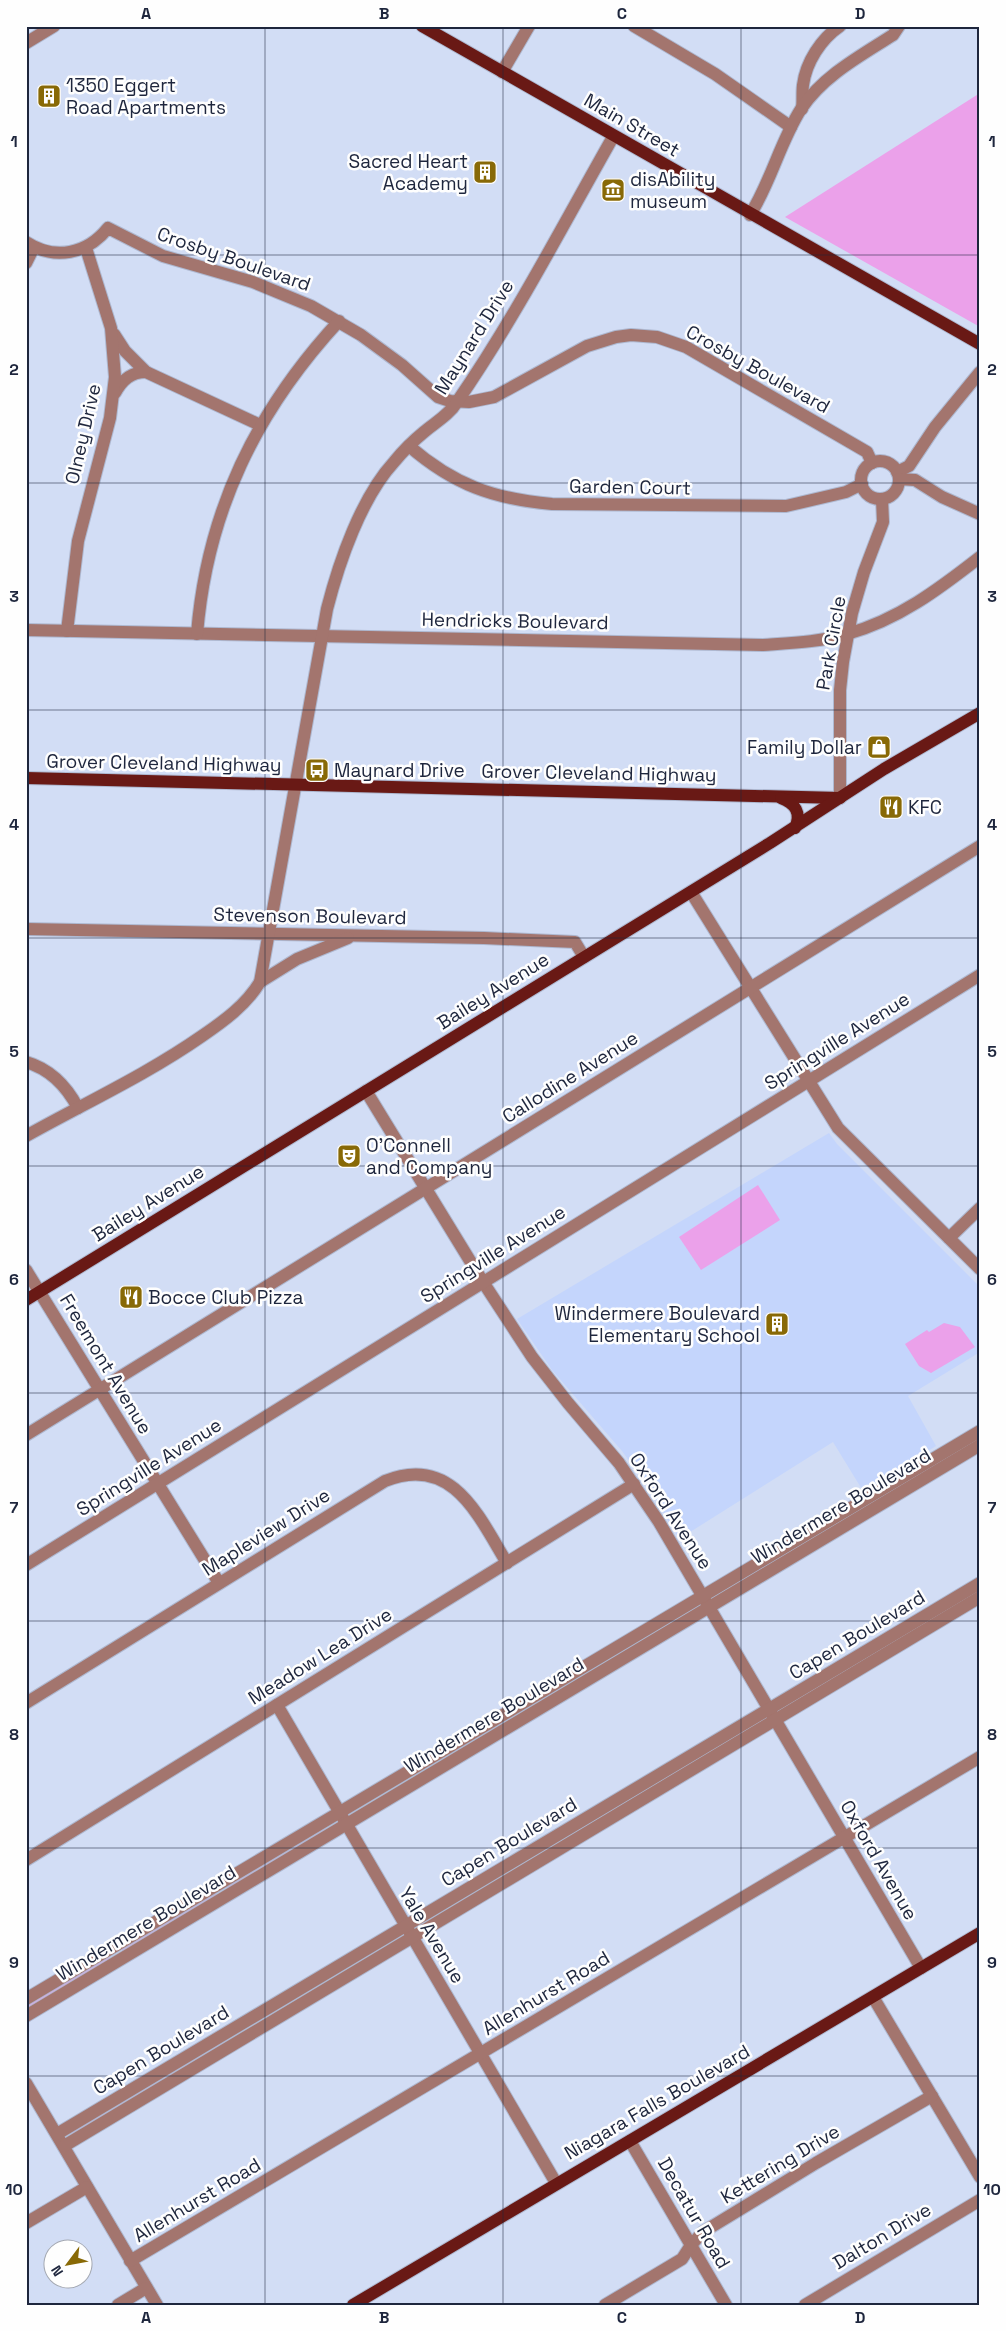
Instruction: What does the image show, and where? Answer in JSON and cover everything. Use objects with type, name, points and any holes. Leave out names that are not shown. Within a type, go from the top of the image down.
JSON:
[{"type":"main road","name":"Main Street","points":[[422,26],[750,215],[771,224],[980,344]]},
{"type":"main road","name":"Bailey Avenue","points":[[26,1300],[691,892],[884,769],[980,714]]},
{"type":"main road","name":"Grover Cleveland Highway","points":[[26,778],[840,798]]},
{"type":"main road","points":[[776,796],[795,806],[798,815],[794,828]]},
{"type":"main road","name":"Niagara Falls Boulevard","points":[[353,2305],[980,1933]]},
{"type":"street","points":[[26,43],[54,26]]},
{"type":"street","points":[[502,72],[529,26]]},
{"type":"street","points":[[634,26],[715,74],[791,127]]},
{"type":"street","points":[[802,109],[803,86],[810,62],[824,39],[840,26]]},
{"type":"street","points":[[750,215],[761,198],[791,127],[813,93],[833,75],[893,35],[899,26]]},
{"type":"street","name":"Maynard Drive","points":[[26,1136],[144,1073],[192,1043],[238,1008],[254,993],[260,982],[322,636],[334,583],[352,533],[377,486],[392,464],[409,446],[445,417],[458,402],[509,320],[613,136]]},
{"type":"street","name":"Crosby Boulevard","points":[[30,244],[53,253],[64,253],[86,248],[101,237],[108,228],[163,256],[253,282],[311,306],[382,349],[438,397],[458,402],[469,402],[494,397],[601,340],[631,335],[657,337],[686,347],[867,452],[872,463]]},
{"type":"street","points":[[26,263],[30,244]]},
{"type":"street","name":"Olney Drive","points":[[66,631],[78,541],[114,395],[115,356],[111,328],[86,248]]},
{"type":"street","points":[[197,634],[206,568],[215,530],[233,480],[260,425],[296,371],[338,321]]},
{"type":"street","points":[[111,328],[124,350],[146,372],[260,425]]},
{"type":"street","points":[[114,395],[122,381],[138,372],[146,372]]},
{"type":"street","points":[[980,372],[935,427],[910,466],[898,476],[896,490],[882,499],[872,497],[862,484],[862,474],[872,463],[883,462],[889,464],[898,476],[915,480],[942,498],[980,514]]},
{"type":"street","name":"Garden Court","points":[[409,446],[445,474],[482,492],[518,501],[552,504],[786,506],[846,492],[862,484]]},
{"type":"street","name":"Park Circle","points":[[840,798],[840,690],[847,634],[864,572],[882,522],[882,499]]},
{"type":"street","name":"Hendricks Boulevard","points":[[26,630],[763,645],[800,642],[847,634],[876,624],[920,601],[980,557]]},
{"type":"street","name":"Callodine Avenue","points":[[26,1435],[980,846]]},
{"type":"street","points":[[691,892],[838,1128],[980,1270]]},
{"type":"street","name":"Stevenson Boulevard","points":[[26,929],[484,938],[575,942],[584,957]]},
{"type":"street","name":"Maynard Drive","points":[[260,982],[297,959],[352,936]]},
{"type":"street","name":"Springville Avenue","points":[[26,1565],[980,975]]},
{"type":"street","points":[[26,1062],[55,1078],[65,1088],[78,1108]]},
{"type":"street","name":"Oxford Avenue","points":[[366,1091],[483,1282],[544,1373],[619,1463],[659,1522],[921,1968]]},
{"type":"street","points":[[949,1238],[980,1208]]},
{"type":"street","name":"Freemont Avenue","points":[[26,1270],[41,1291],[99,1390],[219,1583]]},
{"type":"street","name":"Windermere Boulevard","points":[[26,2016],[347,1825],[980,1431]]},
{"type":"street","name":"Windermere Boulevard","points":[[26,1999],[340,1813],[980,1445]]},
{"type":"street","name":"Mapleview Drive","points":[[26,1703],[385,1481],[406,1474],[417,1474],[441,1479],[459,1491],[507,1563]]},
{"type":"street","name":"Meadow Lea Drive","points":[[28,1854],[278,1705],[634,1484]]},
{"type":"street","name":"Capen Boulevard","points":[[60,2140],[412,1937],[773,1714],[980,1583]]},
{"type":"street","name":"Capen Boulevard","points":[[60,2140],[404,1925],[980,1597]]},
{"type":"street","name":"Yale Avenue","points":[[278,1705],[404,1925],[556,2183]]},
{"type":"street","name":"Allenhurst Road","points":[[130,2261],[980,1757]]},
{"type":"street","points":[[873,1996],[980,2177]]},
{"type":"street","points":[[27,2086],[157,2305]]},
{"type":"street","name":"Kettering Drive","points":[[605,2305],[682,2259],[690,2245],[703,2232],[932,2096]]},
{"type":"street","name":"Decatur Road","points":[[630,2141],[726,2305]]},
{"type":"street","points":[[968,2158],[980,2151]]},
{"type":"street","points":[[26,2223],[87,2187]]},
{"type":"street","name":"Dalton Drive","points":[[805,2305],[980,2200]]},
{"type":"street","points":[[118,2305],[146,2288]]},
{"type":"shaded area","points":[[980,93],[980,327],[785,217]]},
{"type":"shaded area","points":[[829,1133],[837,1144],[980,1287],[980,1352],[908,1396],[936,1446],[863,1491],[833,1442],[679,1539],[648,1487],[622,1451],[552,1370],[517,1319]]},
{"type":"shaded area","points":[[758,1185],[780,1220],[701,1270],[679,1237]]},
{"type":"shaded area","points":[[944,1323],[960,1327],[975,1347],[931,1373],[919,1366],[905,1344],[927,1330],[929,1332]]},
{"type":"shaded area","points":[[326,1827],[327,1830],[229,1889],[227,1888],[227,1886]]},
{"type":"shaded area","points":[[215,1893],[217,1896],[122,1951],[122,1948]]},
{"type":"shaded area","points":[[108,1956],[111,1959],[26,2011],[26,2005]]},
{"type":"shaded area","points":[[228,2039],[229,2041],[71,2133]]},
{"type":"place","name":"1350 Eggert Road Apartments","points":[[49,96]]},
{"type":"place","name":"Sacred Heart Academy","points":[[485,172]]},
{"type":"place","name":"disAbility museum","points":[[613,190]]},
{"type":"place","name":"Family Dollar","points":[[879,747]]},
{"type":"place","name":"Maynard Drive","points":[[317,770]]},
{"type":"place","name":"KFC","points":[[891,807]]},
{"type":"place","name":"O’Connell and Company","points":[[349,1156]]},
{"type":"place","name":"Bocce Club Pizza","points":[[131,1297]]},
{"type":"place","name":"Windermere Boulevard Elementary School","points":[[777,1324]]}]
